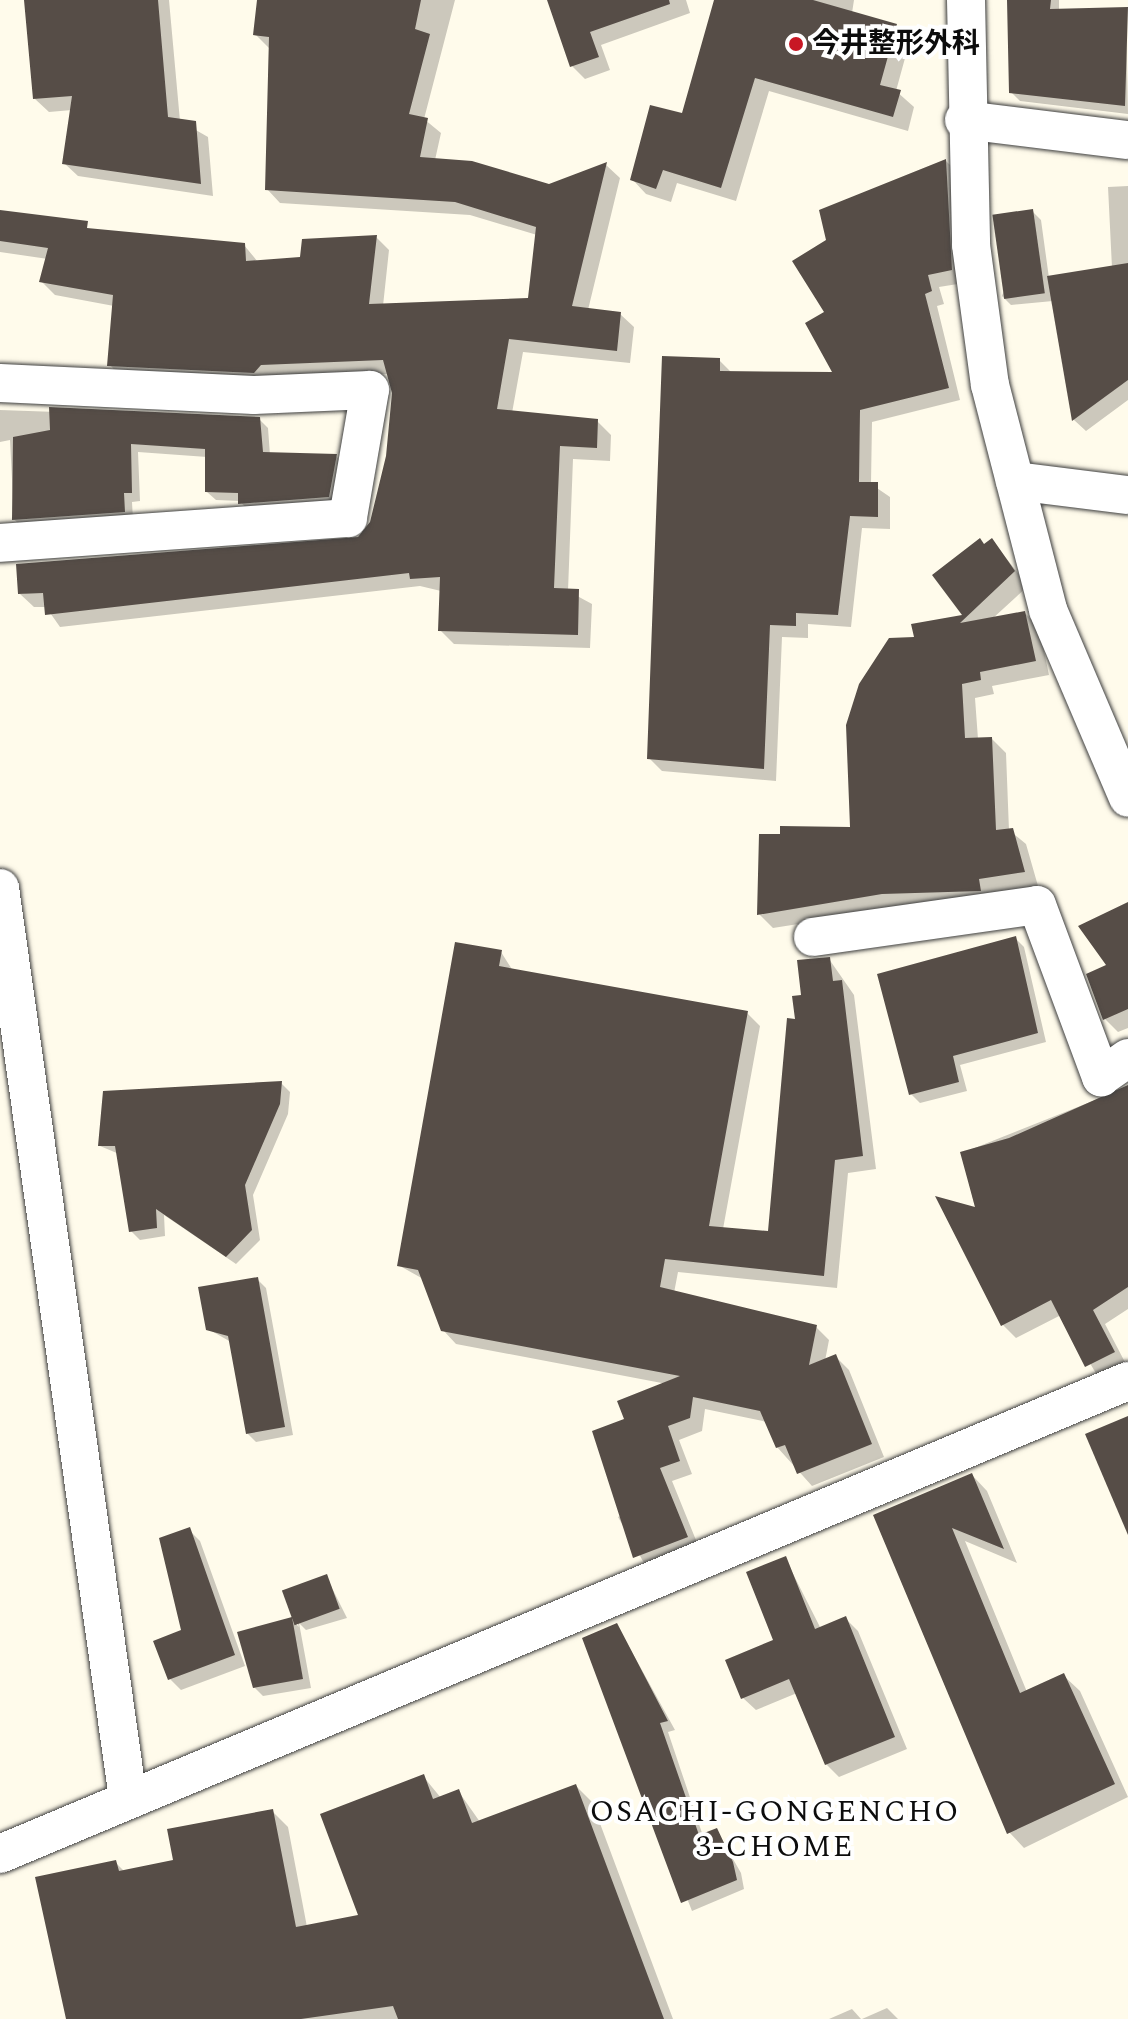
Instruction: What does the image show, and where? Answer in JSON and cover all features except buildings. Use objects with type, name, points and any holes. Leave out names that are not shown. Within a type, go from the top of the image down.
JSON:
[{"type":"street","points":[[966,0],[964,120],[988,369],[1048,610],[1128,798]]},
{"type":"street","points":[[964,120],[1128,140]]},
{"type":"street","points":[[0,383],[254,395],[370,390],[348,518],[0,543]]},
{"type":"street","points":[[1015,481],[1128,495]]},
{"type":"street","points":[[0,888],[128,1799]]},
{"type":"street","points":[[813,937],[1037,905],[1101,1077],[1128,1058]]},
{"type":"street","points":[[0,1854],[1128,1381]]},
{"type":"place","name":"今井整形外科","points":[[796,44]]},
{"type":"district","name":"OSACHI-GONGENCHO 3-CHOME","points":[[775,1829]]}]
